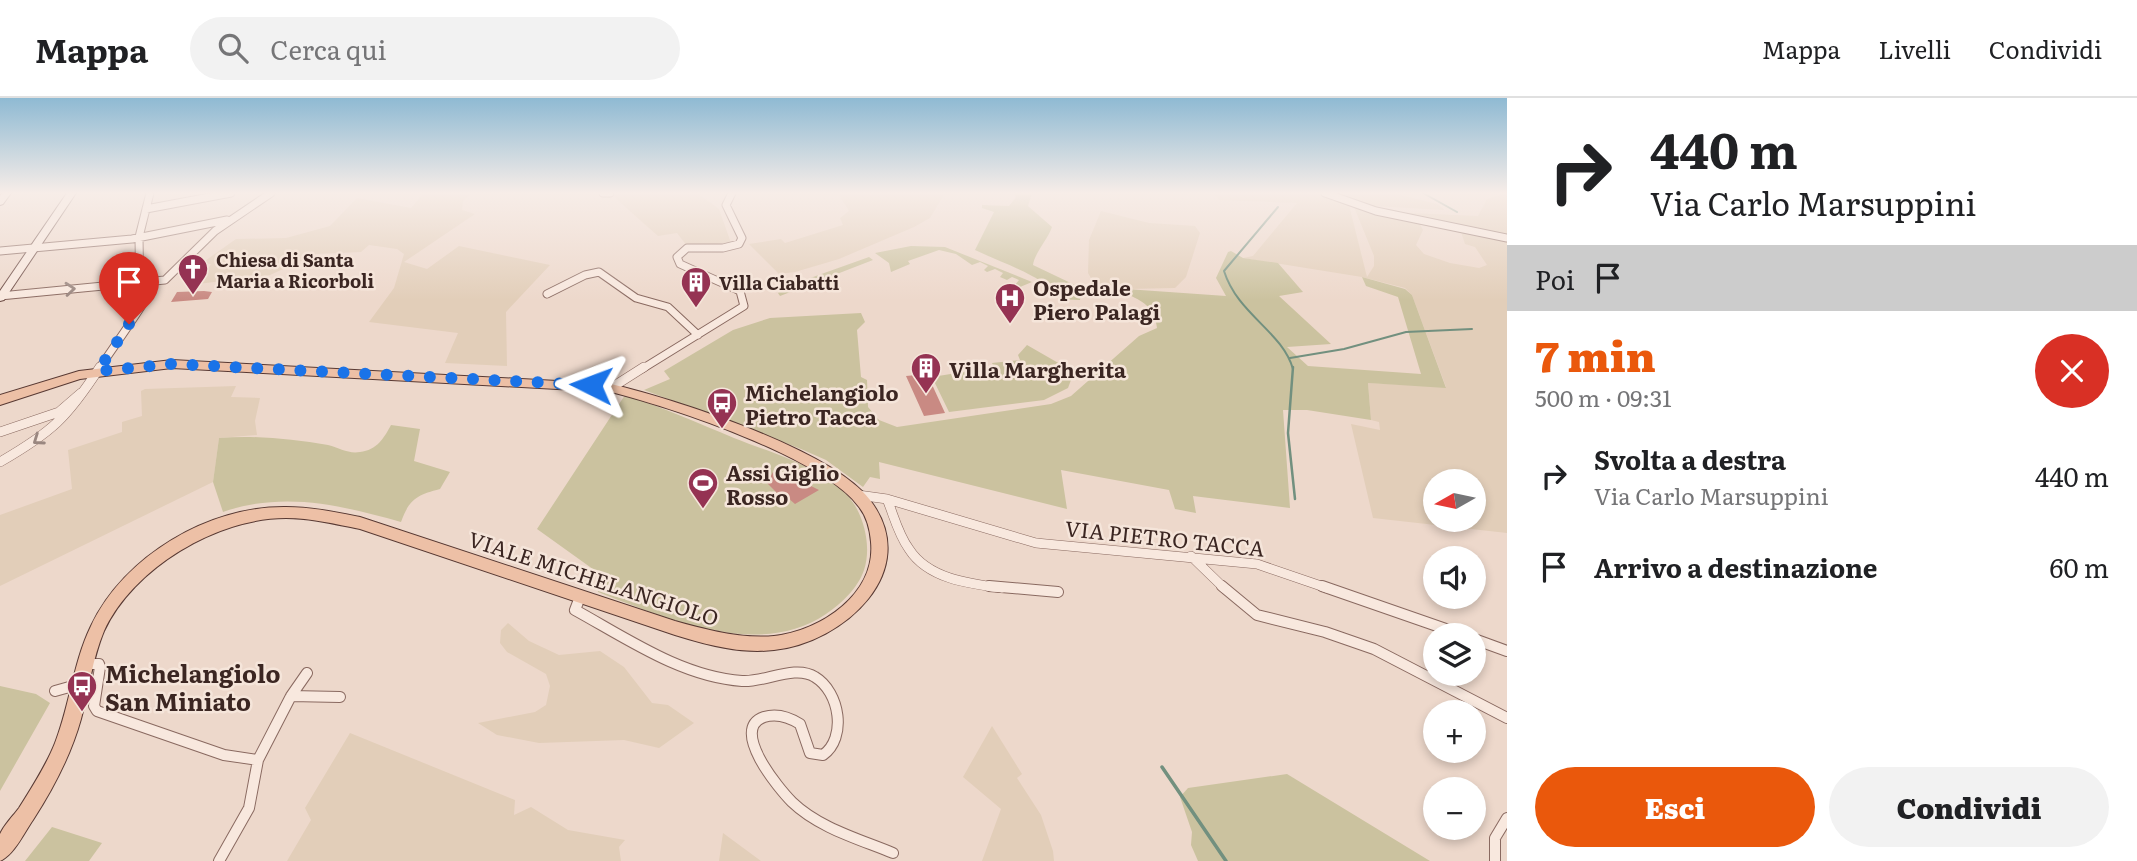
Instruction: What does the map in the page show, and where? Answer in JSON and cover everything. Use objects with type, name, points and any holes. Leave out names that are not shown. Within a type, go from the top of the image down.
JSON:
[{"type":"main road","name":"VIALE MICHELANGIOLO","points":[[0,400],[51,382],[98,371],[172,364],[611,388],[651,399],[803,458],[858,495],[877,530],[880,552],[878,568],[859,601],[836,622],[819,632],[776,643],[729,642],[580,597],[349,519],[302,512],[258,513],[202,532],[153,561],[115,600],[91,642],[61,750],[28,810],[0,851]]},
{"type":"street","points":[[1,296],[49,229]]},
{"type":"street","points":[[140,305],[145,283],[139,237],[141,229]]},
{"type":"street","points":[[0,251],[139,237],[182,229]]},
{"type":"street","points":[[1,296],[145,283],[168,278],[220,229]]},
{"type":"street","points":[[611,388],[740,310],[744,297],[734,288],[680,264],[677,257],[687,248],[727,248],[739,244],[742,237],[738,229]]},
{"type":"street","points":[[1461,229],[1507,238]]},
{"type":"street","points":[[547,294],[586,275],[599,272],[635,298],[668,307],[698,335]]},
{"type":"street","points":[[0,462],[55,427],[81,401],[140,305],[153,290],[145,283]]},
{"type":"street","points":[[0,432],[59,412],[90,385]]},
{"type":"street","name":"VIA PIETRO TACCA","points":[[858,495],[887,499],[1036,543],[1245,561],[1428,623]]},
{"type":"street","points":[[887,499],[908,548],[923,564],[980,586],[1058,592]]},
{"type":"street","points":[[1191,556],[1233,597],[1257,615],[1325,632],[1374,649],[1507,718]]},
{"type":"street","points":[[580,597],[575,610],[679,664],[739,681],[766,681],[801,672],[817,677],[828,691],[837,724],[838,740],[831,751],[823,755],[810,753],[800,724],[779,713],[767,715],[757,721],[753,727],[753,743],[795,805],[833,827],[892,853]]},
{"type":"street","points":[[1486,643],[1507,651]]},
{"type":"street","points":[[86,664],[99,664],[101,672],[94,706],[97,711],[224,755],[258,760]]},
{"type":"street","points":[[219,861],[249,808],[258,760],[292,695],[307,673]]},
{"type":"street","points":[[55,691],[81,684]]},
{"type":"street","points":[[292,695],[340,697]]},
{"type":"street","points":[[1495,861],[1493,845],[1501,824],[1507,818]]},
{"type":"shaded area","points":[[320,229],[453,229],[404,262],[427,269],[459,246],[550,265],[506,312],[507,366],[445,363],[458,333],[369,322],[394,288],[404,254],[397,249],[369,245],[361,252],[316,254],[270,275],[198,284],[211,264],[202,263],[236,239],[286,238]]},
{"type":"shaded area","points":[[650,229],[726,229],[731,243],[687,246],[677,233],[658,236]]},
{"type":"shaded area","points":[[831,229],[910,229],[839,259],[779,274],[749,244],[781,239],[785,243]]},
{"type":"shaded area","points":[[986,229],[1051,229],[1033,265],[1077,286],[1082,291],[1080,300],[1060,298],[1032,276],[975,250]]},
{"type":"shaded area","points":[[1094,229],[1197,229],[1200,233],[1186,277],[1175,288],[1126,289],[1094,283],[1088,273],[1089,240]]},
{"type":"shaded area","points":[[1276,229],[1355,229],[1367,277],[1374,266],[1374,256],[1363,229],[1422,229],[1416,245],[1424,254],[1450,263],[1479,268],[1487,265],[1475,247],[1465,244],[1461,232],[1507,241],[1507,533],[1486,531],[1486,469],[1423,469],[1423,524],[1373,518],[1351,424],[1380,430],[1379,422],[1371,420],[1368,383],[1446,387],[1412,295],[1405,288],[1362,277],[1243,258],[1253,256]]},
{"type":"shaded area","points":[[1474,229],[1507,229],[1507,235]]},
{"type":"shaded area","points":[[911,246],[945,247],[1032,282],[1020,287],[1015,285],[1019,280],[1000,277],[1003,273],[995,269],[987,272],[984,270],[988,266],[980,262],[972,265],[956,254],[939,250],[908,261],[910,264],[891,272],[889,263],[875,253]]},
{"type":"shaded area","points":[[1228,252],[1243,258],[1278,263],[1303,292],[1279,296],[1331,344],[1287,347],[1308,366],[1421,374],[1398,297],[1366,286],[1362,277],[1405,289],[1412,295],[1446,388],[1368,383],[1371,420],[1307,410],[1283,410],[1290,508],[1193,496],[1196,513],[1175,509],[1169,490],[1061,470],[1067,509],[879,462],[880,479],[870,477],[863,487],[826,460],[644,390],[670,379],[664,371],[733,330],[770,318],[861,313],[865,322],[857,330],[861,377],[867,380],[868,407],[879,420],[897,427],[1051,404],[1071,396],[1139,336],[1157,328],[1151,311],[1129,295],[1126,289],[1226,296],[1216,278]]},
{"type":"shaded area","points":[[869,257],[873,260],[780,296],[778,293],[785,287]]},
{"type":"shaded area","points":[[1027,345],[1074,372],[1068,388],[1044,400],[949,412],[932,377],[994,367],[992,363],[1020,360],[1018,355]]},
{"type":"shaded area","points":[[236,386],[231,397],[260,398],[255,421],[257,435],[219,438],[213,482],[0,586],[0,515],[72,489],[68,450],[122,432],[122,422],[142,416],[141,391],[145,389]]},
{"type":"shaded area","name":"Assi Giglio Rosso","points":[[625,395],[794,461],[822,476],[847,495],[858,511],[867,541],[864,570],[848,595],[826,614],[799,627],[771,634],[742,634],[682,623],[598,592],[597,572],[537,529]]},
{"type":"shaded area","points":[[391,425],[420,429],[414,461],[450,472],[440,489],[419,496],[411,503],[401,522],[356,510],[290,501],[268,502],[223,512],[213,482],[219,438],[287,439],[356,452],[375,446],[383,439]]},
{"type":"shaded area","points":[[508,623],[529,641],[559,655],[600,651],[624,667],[652,703],[668,705],[694,723],[659,748],[624,740],[539,743],[497,735],[478,723],[535,712],[546,705],[550,686],[546,674],[507,652],[500,643],[501,630]]},
{"type":"shaded area","points":[[0,686],[36,694],[50,703],[0,791]]},
{"type":"shaded area","points":[[992,726],[1022,774],[1017,778],[1041,815],[1054,861],[982,861],[1001,809],[963,777]]},
{"type":"shaded area","points":[[350,733],[515,800],[514,815],[531,807],[568,830],[625,840],[619,847],[621,861],[287,861],[311,820],[305,808]]},
{"type":"shaded area","points":[[1287,774],[1430,861],[1198,861],[1191,845],[1192,832],[1180,797],[1188,788]]},
{"type":"shaded area","points":[[52,827],[102,843],[89,861],[25,861]]},
{"type":"shaded area","points":[[723,833],[761,861],[719,861]]},
{"type":"building","name":"Chiesa di Santa Maria a Ricorboli","points":[[177,292],[212,292],[208,299],[171,302]]},
{"type":"building","name":"Villa Margherita","points":[[927,374],[945,413],[924,416],[906,376]]},
{"type":"building","name":"Assi Giglio Rosso","points":[[773,472],[819,490],[795,504],[788,498],[784,500],[767,483]]},
{"type":"waterway","points":[[1260,229],[1224,271],[1239,300],[1280,344],[1293,369]]},
{"type":"waterway","points":[[1290,358],[1344,349],[1406,332],[1472,329]]},
{"type":"waterway","points":[[1293,369],[1288,433],[1295,499]]},
{"type":"waterway","points":[[1162,767],[1226,861]]},
{"type":"place","name":"Chiesa di Santa Maria a Ricorboli","points":[[193,296]]},
{"type":"place","name":"Villa Ciabatti","points":[[696,309]]},
{"type":"place","name":"Ospedale Piero Palagi","points":[[1010,325]]},
{"type":"place","name":"Villa Margherita","points":[[926,395]]},
{"type":"place","name":"Michelangiolo Pietro Tacca","points":[[722,430]]},
{"type":"place","name":"Assi Giglio Rosso","points":[[703,510]]},
{"type":"place","name":"Michelangiolo San Miniato","points":[[82,713]]},
{"type":"route","points":[[129,324],[98,371],[172,364],[591,385]]}]
